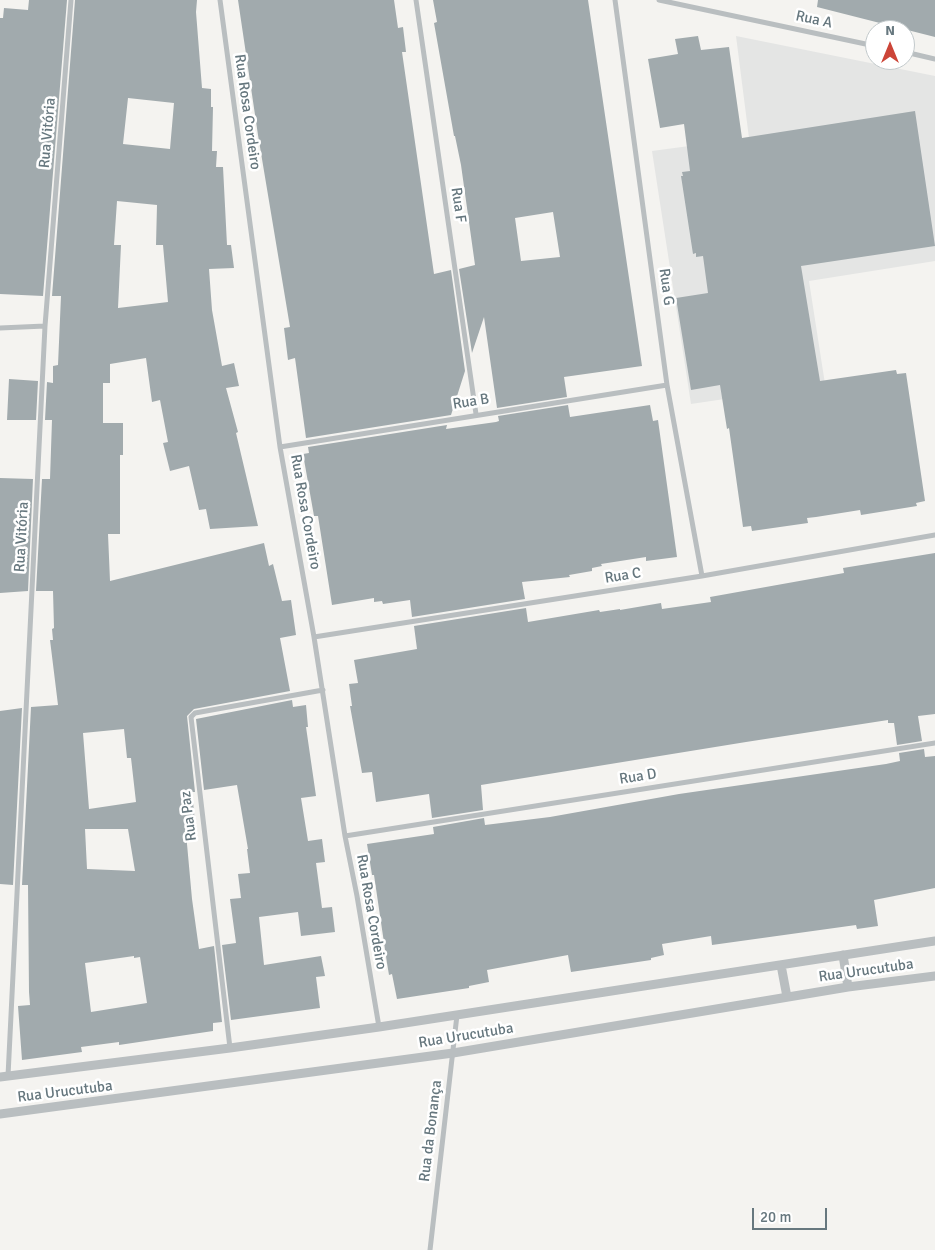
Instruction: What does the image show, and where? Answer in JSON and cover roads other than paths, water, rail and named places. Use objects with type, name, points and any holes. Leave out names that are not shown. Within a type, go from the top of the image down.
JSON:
[{"type":"street","name":"Rua Vitória","points":[[4,1077],[44,326],[71,0]]},
{"type":"street","name":"Rua Rosa Cordeiro","points":[[220,0],[280,447],[323,690],[344,836],[357,896],[379,1027]]},
{"type":"street","name":"Rua F","points":[[416,0],[476,414]]},
{"type":"street","name":"Rua G","points":[[615,0],[667,385],[702,576]]},
{"type":"street","name":"Rua A","points":[[659,0],[865,44]]},
{"type":"street","points":[[915,54],[935,59]]},
{"type":"street","points":[[0,328],[44,326]]},
{"type":"street","name":"Rua B","points":[[280,447],[476,414],[667,385]]},
{"type":"street","name":"Rua C","points":[[314,637],[702,576],[935,535]]},
{"type":"street","name":"Rua Paz","points":[[230,1048],[190,717],[195,713],[323,690]]},
{"type":"street","name":"Rua D","points":[[344,836],[935,743]]},
{"type":"street","name":"Rua Urucutuba","points":[[4,1077],[379,1027],[935,941]]},
{"type":"street","points":[[843,955],[848,987]]},
{"type":"street","points":[[781,965],[787,997]]},
{"type":"street","name":"Rua Urucutuba","points":[[0,1114],[453,1053],[848,987],[935,976]]},
{"type":"street","name":"Rua da Bonança","points":[[430,1250],[457,1014]]}]
